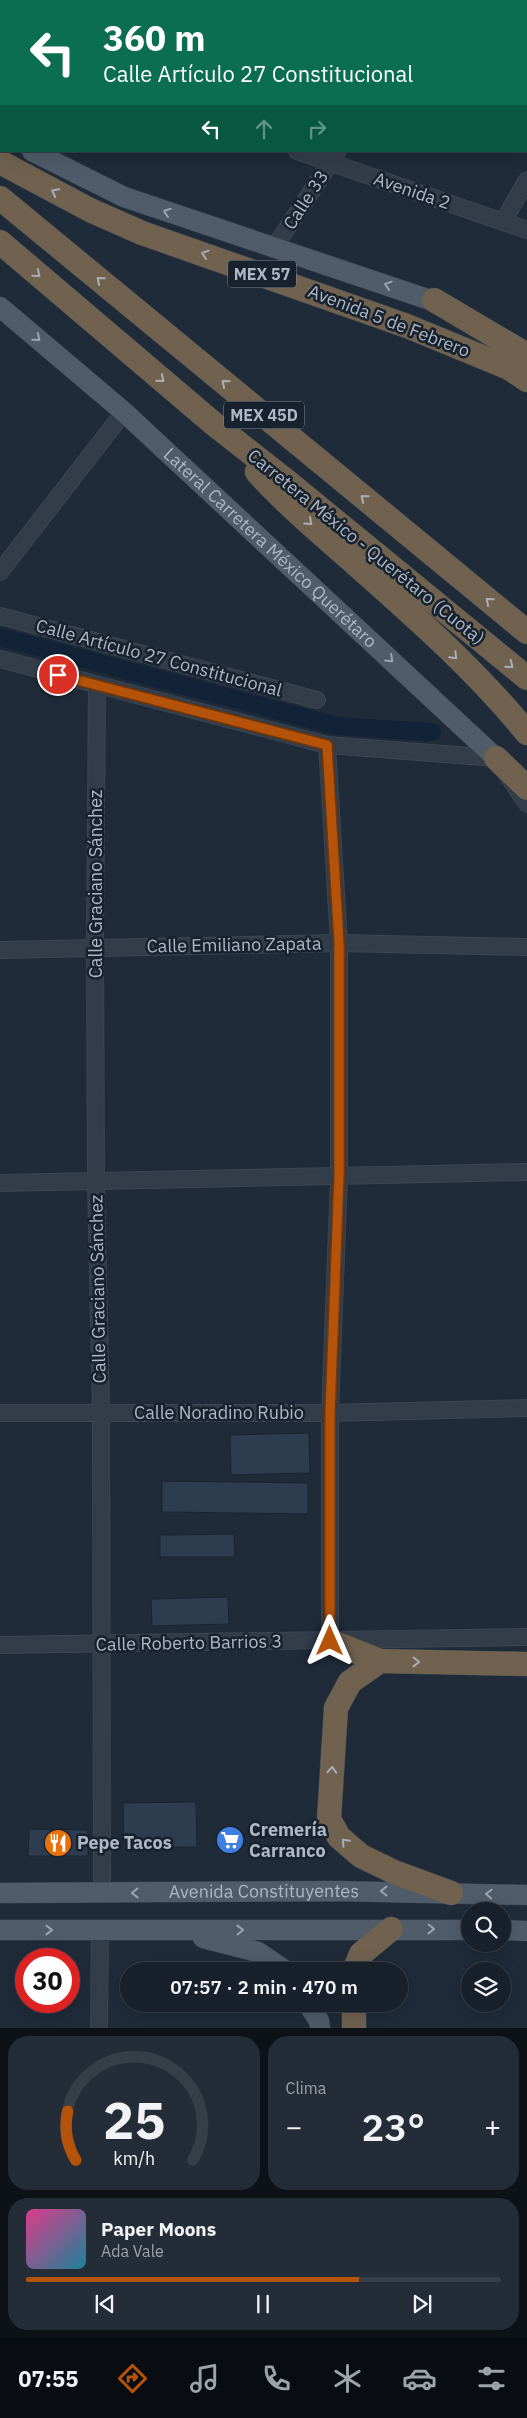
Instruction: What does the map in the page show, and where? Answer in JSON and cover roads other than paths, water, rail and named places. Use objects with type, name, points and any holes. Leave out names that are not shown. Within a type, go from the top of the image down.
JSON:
[{"type":"highway","name":"Avenida 5 de Febrero","points":[[0,162],[90,210],[142,233],[407,326],[509,368],[527,380]]},
{"type":"highway","name":"Carretera México - Querétaro (Cuota)","points":[[0,198],[527,632]]},
{"type":"highway","name":"Carretera México - Querétaro (Cuota)","points":[[0,242],[214,424],[527,678]]},
{"type":"highway","points":[[434,300],[527,355]]},
{"type":"highway","points":[[214,424],[279,496],[408,610],[509,710],[527,733]]},
{"type":"highway","points":[[496,758],[527,788]]},
{"type":"highway","points":[[330,1641],[380,1661],[527,1664]]},
{"type":"highway","points":[[380,1661],[350,1682],[336,1708],[329,1819],[339,1837],[361,1856],[394,1872],[451,1893]]},
{"type":"highway","points":[[358,1962],[361,1954],[392,1929]]},
{"type":"highway","points":[[354,2012],[354,2028]]},
{"type":"main road","points":[[34,152],[124,197],[434,300],[527,341]]},
{"type":"main road","name":"Lateral Carretera México Querétaro","points":[[0,307],[124,412],[496,758]]},
{"type":"main road","name":"Avenida Constituyentes","points":[[0,1893],[334,1890],[527,1895]]},
{"type":"main road","points":[[0,1930],[461,1930]]},
{"type":"main road","points":[[511,1930],[527,1931]]},
{"type":"main road","points":[[174,1931],[258,1952],[273,1962]]},
{"type":"main road","points":[[313,2012],[319,2021],[320,2028]]},
{"type":"street","name":"Avenida 2","points":[[303,152],[334,157],[527,230]]},
{"type":"street","name":"Calle 33","points":[[274,248],[334,157]]},
{"type":"street","points":[[503,222],[527,180]]},
{"type":"street","points":[[0,572],[124,412]]},
{"type":"street","name":"Calle Artículo 27 Constitucional","points":[[0,616],[318,700]]},
{"type":"street","points":[[0,659],[327,745],[496,758]]},
{"type":"street","name":"Calle Graciano Sánchez","points":[[96,685],[96,1182],[101,1413],[102,1893]]},
{"type":"street","points":[[327,745],[339,942],[339,1176],[330,1413],[330,1641]]},
{"type":"street","name":"Lateral Carretera México Querétaro","points":[[496,758],[527,804]]},
{"type":"street","name":"Calle Emiliano Zapata","points":[[1,950],[339,942],[527,947]]},
{"type":"street","points":[[0,1183],[527,1172]]},
{"type":"street","name":"Calle Noradino Rubio","points":[[0,1413],[330,1413],[527,1408]]},
{"type":"street","name":"Calle Roberto Barrios 3","points":[[0,1645],[527,1637]]},
{"type":"street","points":[[99,2028],[100,1930]]},
{"type":"waterway","points":[[0,637],[336,726],[432,732]]},
{"type":"place","name":"Cremería Carranco","points":[[230,1840]]},
{"type":"place","name":"Pepe Tacos","points":[[58,1843]]}]
